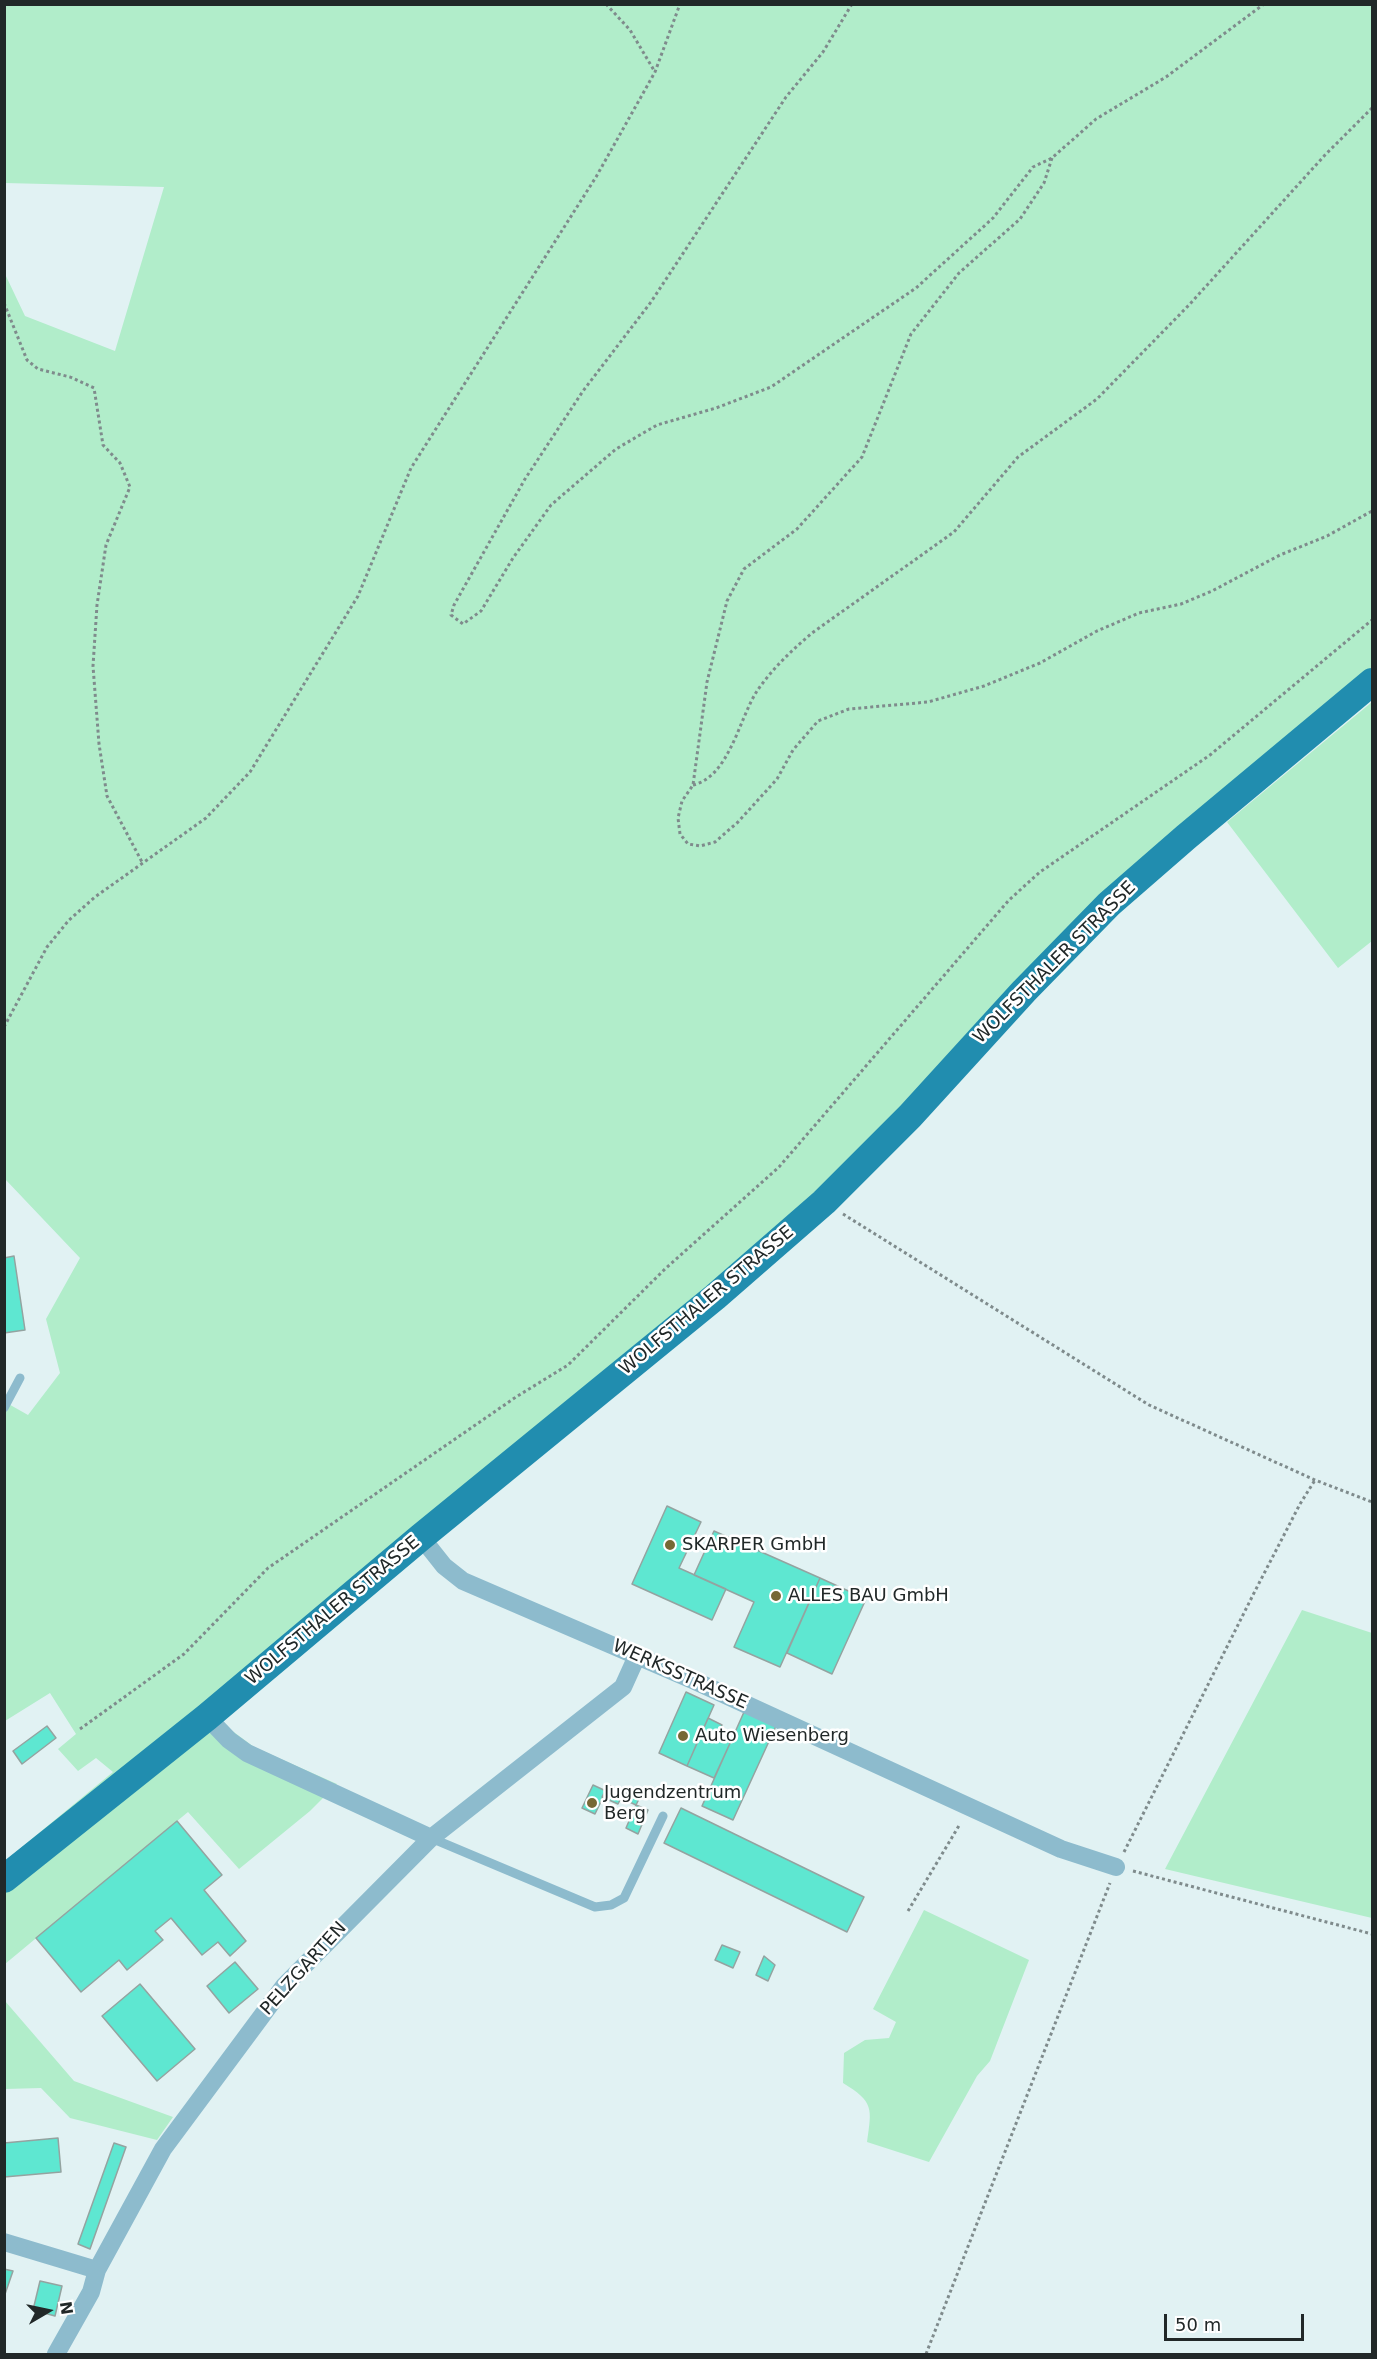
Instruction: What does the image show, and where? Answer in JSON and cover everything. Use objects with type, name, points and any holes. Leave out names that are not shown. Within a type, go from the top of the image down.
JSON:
[{"type":"main road","name":"WOLFSTHALER STRASSE","points":[[4,1879],[207,1716],[421,1537],[715,1297],[824,1202],[910,1116],[1024,991],[1109,904],[1372,682]]},
{"type":"street","name":"WERKSSTRASSE","points":[[421,1537],[444,1566],[463,1581],[637,1656],[1061,1849],[1116,1867]]},
{"type":"street","name":"PELZGARTEN","points":[[56,2355],[91,2292],[97,2270],[163,2149],[284,1986],[431,1838],[623,1687],[637,1656]]},
{"type":"street","points":[[207,1716],[229,1740],[247,1753],[431,1838]]},
{"type":"street","points":[[4,2242],[97,2270]]},
{"type":"lane","points":[[4,1408],[20,1378]]},
{"type":"lane","points":[[431,1838],[595,1907],[611,1905],[624,1898],[663,1816]]},
{"type":"path","points":[[606,4],[630,30],[655,72]]},
{"type":"path","points":[[4,1027],[55,936],[69,920],[95,897],[142,862],[206,818],[250,772],[358,596],[411,468],[596,177],[655,72],[680,4]]},
{"type":"path","points":[[852,4],[824,52],[786,98],[651,302],[583,391],[525,479],[454,605],[451,615],[463,624],[480,611],[513,558],[551,505],[616,449],[657,425],[716,408],[771,387],[916,288],[993,218],[1033,167],[1052,158],[1096,119],[1166,77],[1264,4]]},
{"type":"path","points":[[693,785],[711,777],[730,747],[757,692],[790,651],[954,532],[1018,457],[1097,399],[1189,305],[1325,155],[1372,108]]},
{"type":"path","points":[[1052,158],[1044,183],[1020,219],[959,273],[911,334],[862,457],[797,529],[744,569],[727,601],[707,682],[693,785],[682,801],[678,818],[680,834],[688,844],[700,846],[714,842],[738,822],[777,779],[793,750],[818,721],[849,709],[928,702],[984,686],[1040,663],[1097,631],[1139,613],[1181,604],[1212,591],[1280,555],[1328,536],[1372,511]]},
{"type":"path","points":[[4,303],[27,360],[38,369],[70,377],[94,388],[103,445],[120,463],[130,487],[106,545],[97,605],[93,666],[99,744],[107,796],[142,862]]},
{"type":"path","points":[[80,1730],[184,1654],[267,1568],[516,1397],[568,1365],[665,1269],[778,1167],[1009,900],[1040,872],[1210,756],[1372,620]]},
{"type":"path","points":[[824,1202],[1149,1405],[1315,1480],[1372,1502]]},
{"type":"path","points":[[926,2355],[1116,1867],[1255,1591],[1315,1480]]},
{"type":"path","points":[[908,1911],[958,1829],[966,1805]]},
{"type":"path","points":[[1116,1867],[1372,1934]]},
{"type":"green space","points":[[4,5],[1372,5],[1372,669],[901,1108],[814,1194],[708,1287],[200,1707],[254,1747],[337,1784],[310,1811],[239,1869],[188,1812],[5,1964],[5,1861],[113,1772],[96,1758],[78,1771],[58,1749],[76,1734],[50,1693],[5,1721],[5,1402],[28,1415],[60,1373],[46,1319],[80,1258],[5,1179],[5,274],[25,316],[115,351],[164,187],[5,183]]},
{"type":"green space","points":[[1372,702],[1372,941],[1338,968],[1227,822]]},
{"type":"green space","points":[[1302,1610],[1372,1633],[1372,1918],[1165,1869]]},
{"type":"green space","points":[[924,1910],[1029,1960],[990,2061],[977,2076],[929,2162],[867,2142],[870,2113],[866,2101],[843,2083],[844,2053],[865,2040],[889,2038],[896,2022],[873,2009]]},
{"type":"green space","points":[[5,2001],[74,2081],[173,2117],[157,2140],[70,2118],[41,2088],[5,2089]]},
{"type":"building","points":[[14,1256],[25,1330],[4,1333],[4,1258]]},
{"type":"building","name":"SKARPER GmbH","points":[[667,1506],[701,1522],[679,1568],[726,1589],[712,1620],[632,1584]]},
{"type":"building","name":"ALLES BAU GmbH","points":[[714,1531],[820,1578],[780,1667],[734,1647],[754,1602],[694,1575]]},
{"type":"building","points":[[820,1578],[866,1599],[832,1674],[787,1653]]},
{"type":"building","name":"Auto Wiesenberg","points":[[686,1692],[714,1705],[687,1766],[659,1753]]},
{"type":"building","points":[[744,1712],[776,1726],[733,1820],[702,1806]]},
{"type":"building","points":[[708,1718],[722,1725],[717,1735],[731,1741],[714,1778],[687,1766]]},
{"type":"building","points":[[47,1726],[56,1738],[22,1764],[13,1751]]},
{"type":"building","name":"Jugendzentrum Berg","points":[[593,1785],[606,1791],[595,1814],[582,1808]]},
{"type":"building","points":[[608,1785],[639,1799],[636,1805],[621,1798],[618,1804],[602,1797]]},
{"type":"building","points":[[636,1805],[648,1810],[638,1834],[626,1828]]},
{"type":"building","points":[[681,1808],[864,1897],[847,1932],[664,1843]]},
{"type":"building","points":[[177,1821],[222,1875],[204,1890],[246,1941],[230,1956],[218,1942],[202,1955],[171,1918],[155,1931],[163,1940],[127,1970],[119,1960],[81,1992],[36,1938]]},
{"type":"building","points":[[722,1945],[740,1952],[733,1968],[715,1960]]},
{"type":"building","points":[[764,1956],[775,1965],[768,1981],[756,1975]]},
{"type":"building","points":[[235,1962],[258,1989],[229,2013],[207,1986]]},
{"type":"building","points":[[140,1984],[195,2049],[157,2081],[102,2016]]},
{"type":"building","points":[[58,2138],[61,2172],[4,2177],[4,2143]]},
{"type":"building","points":[[114,2143],[126,2147],[90,2249],[78,2244]]},
{"type":"building","points":[[4,2269],[13,2271],[4,2297]]},
{"type":"building","points":[[40,2281],[62,2286],[55,2316],[33,2310]]},
{"type":"place","name":"SKARPER GmbH","points":[[670,1545]]},
{"type":"place","name":"ALLES BAU GmbH","points":[[776,1596]]},
{"type":"place","name":"Auto Wiesenberg","points":[[683,1736]]},
{"type":"place","name":"Jugendzentrum Berg","points":[[592,1803]]}]
